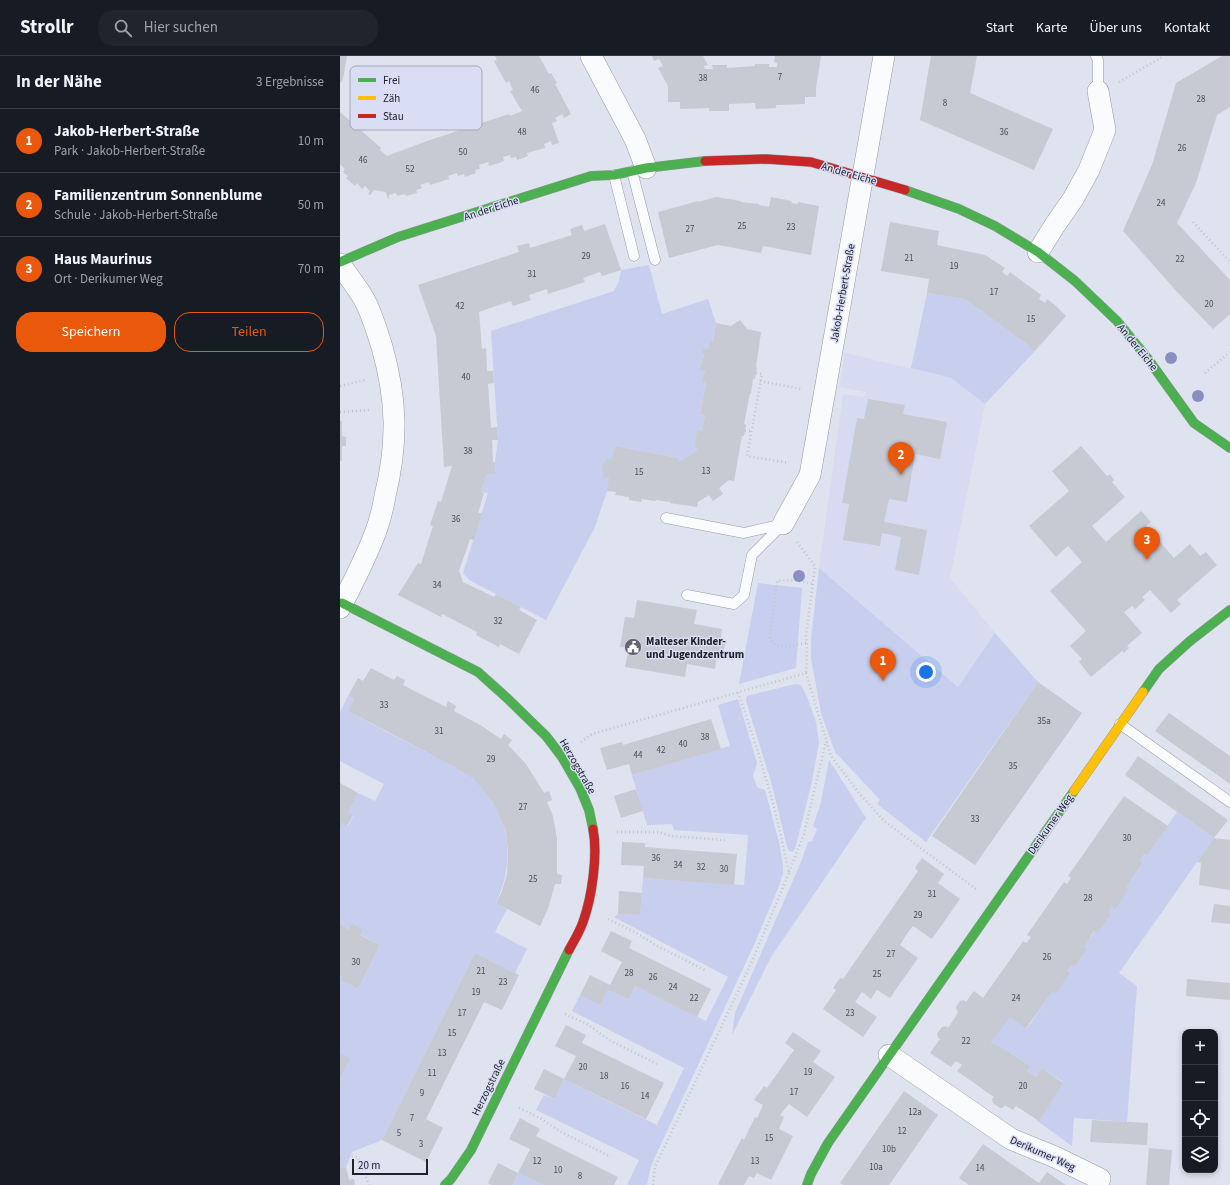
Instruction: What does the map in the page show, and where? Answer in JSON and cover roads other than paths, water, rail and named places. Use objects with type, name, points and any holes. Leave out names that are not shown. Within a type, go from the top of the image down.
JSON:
[{"type":"street","points":[[591,56],[635,139],[639,170]]},
{"type":"street","name":"Jakob-Herbert-Straße","points":[[783,524],[810,475],[884,56]]},
{"type":"street","points":[[1038,252],[1074,199],[1089,170],[1105,130],[1098,91]]},
{"type":"street","name":"An der Eiche","points":[[340,263],[398,237],[591,176],[614,175],[712,160],[811,162],[916,193],[959,209],[995,226],[1038,252],[1075,281],[1117,322],[1148,359],[1194,423],[1230,448]]},
{"type":"street","points":[[340,263],[364,299],[378,334],[388,368],[394,409],[394,453],[391,474],[378,524],[359,572],[341,606]]},
{"type":"street","name":"Herzogstraße","points":[[341,606],[478,672],[546,736],[562,757],[580,788],[589,810],[594,832],[595,856],[593,880],[583,922],[471,1150],[451,1180],[445,1185]]},
{"type":"street","name":"Derikumer Weg","points":[[807,1185],[811,1174],[828,1143],[1159,669],[1190,641],[1230,610]]},
{"type":"street","name":"Derikumer Weg","points":[[889,1055],[1011,1139],[1055,1157],[1100,1180]]},
{"type":"lane","points":[[1096,56],[1098,60],[1098,91]]},
{"type":"lane","points":[[639,170],[655,260]]},
{"type":"lane","points":[[614,175],[634,256]]},
{"type":"lane","points":[[666,518],[744,532],[783,524]]},
{"type":"lane","points":[[687,595],[734,604],[744,595],[752,555],[783,524]]},
{"type":"lane","points":[[1120,724],[1230,802]]},
{"type":"place","name":"Familienzentrum Sonnenblume","points":[[901,475]]},
{"type":"place","name":"Haus Maurinus","points":[[1147,560]]},
{"type":"place","name":"Malteser Kinder- und Jugendzentrum","points":[[633,647]]},
{"type":"place","name":"Jakob-Herbert-Straße","points":[[883,681]]}]
